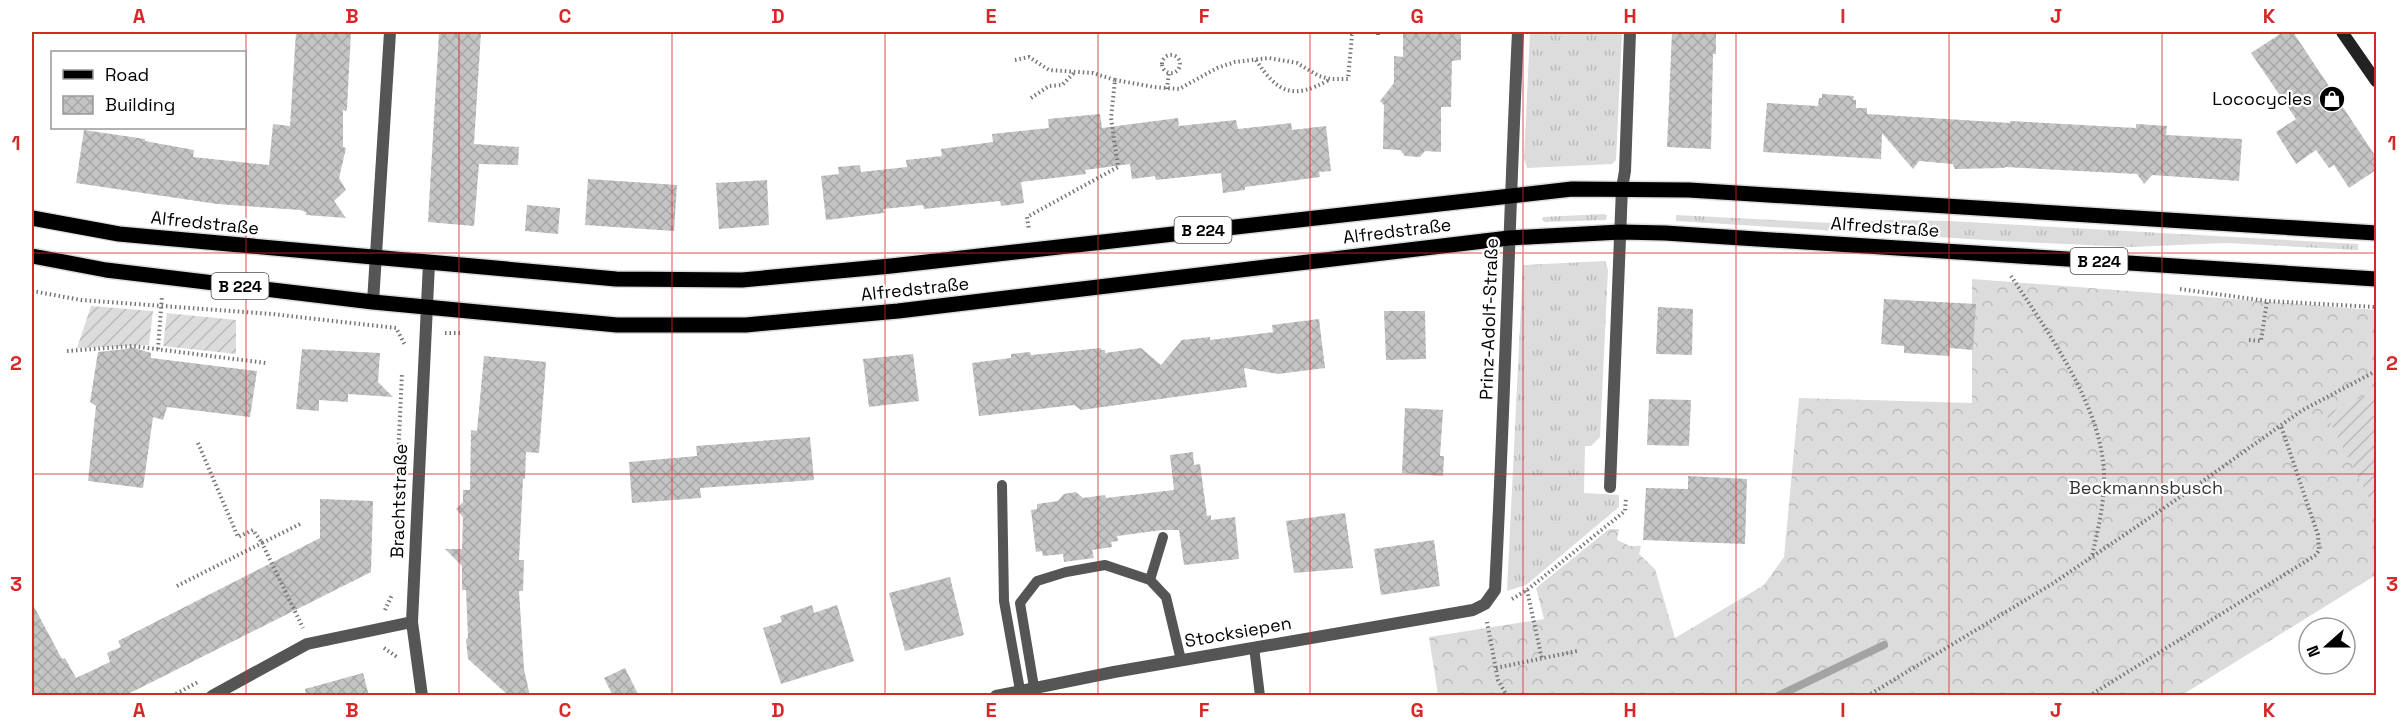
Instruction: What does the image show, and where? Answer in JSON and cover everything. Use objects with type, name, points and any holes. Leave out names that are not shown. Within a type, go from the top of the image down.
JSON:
[{"type":"main road","points":[[2342,32],[2376,81]]},
{"type":"main road","name":"Alfredstraße","points":[[32,218],[119,234],[376,259],[616,279],[742,280],[891,266],[1572,189],[1689,190],[2376,232]]},
{"type":"main road","name":"Alfredstraße","points":[[32,256],[106,270],[373,302],[617,325],[746,325],[898,311],[1509,238],[1620,232],[2376,279]]},
{"type":"street","points":[[373,302],[390,32]]},
{"type":"street","name":"Prinz-Adolf-Straße","points":[[1485,604],[1495,590],[1518,32]]},
{"type":"street","points":[[1610,487],[1630,32]]},
{"type":"street","points":[[425,306],[429,263]]},
{"type":"street","name":"Brachtstraße","points":[[422,696],[412,622],[425,306]]},
{"type":"street","name":"Stocksiepen","points":[[996,696],[1254,647],[1420,621],[1473,610],[1485,604]]},
{"type":"street","points":[[212,696],[308,644],[412,622]]},
{"type":"lane","points":[[1002,485],[1004,601],[1020,690]]},
{"type":"lane","points":[[1150,580],[1163,537]]},
{"type":"lane","points":[[1034,687],[1020,603],[1037,580],[1066,572],[1105,565],[1150,580],[1166,597],[1181,660]]},
{"type":"lane","points":[[1254,647],[1260,696]]},
{"type":"path","points":[[1015,60],[1029,57],[1049,70],[1093,73],[1115,80],[1167,89],[1179,89],[1217,68],[1235,62],[1269,58],[1297,63],[1319,76],[1330,79],[1348,79],[1352,35],[1355,32]]},
{"type":"path","points":[[1173,55],[1179,60],[1180,66],[1178,70],[1169,72],[1165,70],[1162,63],[1165,57],[1173,55]]},
{"type":"path","points":[[1256,59],[1270,81],[1284,89],[1310,90],[1330,79]]},
{"type":"path","points":[[1031,98],[1049,86],[1062,86],[1075,72]]},
{"type":"path","points":[[1167,89],[1169,72]]},
{"type":"path","points":[[1029,233],[1027,217],[1118,167],[1111,118],[1115,80]]},
{"type":"path","points":[[1996,254],[2062,358],[2084,398],[2099,436],[2104,475],[2103,494],[2092,556]]},
{"type":"path","points":[[2010,275],[2021,276]]},
{"type":"path","points":[[158,349],[164,277]]},
{"type":"path","points":[[2178,288],[2267,301],[2376,307]]},
{"type":"path","points":[[32,291],[81,300],[272,314],[396,328],[405,344],[404,354]]},
{"type":"path","points":[[2249,340],[2261,341],[2267,301]]},
{"type":"path","points":[[67,351],[132,346],[266,363]]},
{"type":"path","points":[[397,491],[403,364]]},
{"type":"path","points":[[1867,696],[2036,594],[2322,398],[2376,371]]},
{"type":"path","points":[[2089,696],[2316,555],[2319,550],[2318,535],[2281,426]]},
{"type":"path","points":[[198,443],[238,537],[253,530],[262,543],[304,631],[313,628]]},
{"type":"path","points":[[1507,696],[1498,680],[1487,632],[1485,604],[1507,601],[1527,590],[1625,511],[1626,492],[1610,487]]},
{"type":"path","points":[[177,586],[302,523]]},
{"type":"path","points":[[383,613],[392,597],[393,585]]},
{"type":"path","points":[[1527,590],[1542,660]]},
{"type":"path","points":[[376,648],[384,648],[398,658]]},
{"type":"path","points":[[1496,668],[1577,651]]},
{"type":"path","points":[[172,696],[201,680]]},
{"type":"green space","points":[[1530,32],[1622,32],[1616,160],[1612,164],[1527,168],[1524,159]]},
{"type":"green space","points":[[1607,215],[1606,220],[1544,222],[1542,219],[1543,217]]},
{"type":"green space","points":[[1676,215],[1831,223],[1890,220],[1949,221],[2358,244],[2358,250],[2226,243],[2131,247],[2001,241],[1676,221]]},
{"type":"green space","points":[[1605,261],[1608,270],[1600,437],[1591,446],[1585,446],[1584,493],[1619,495],[1619,507],[1526,585],[1507,591],[1523,265]]},
{"type":"green space","name":"Beckmannsbusch","points":[[1972,279],[2376,310],[2376,391],[2327,414],[2376,512],[2376,575],[2310,616],[2297,616],[2297,624],[2182,695],[1438,695],[1429,637],[1544,619],[1536,588],[1609,529],[1619,529],[1617,540],[1630,546],[1641,546],[1639,554],[1655,569],[1675,638],[1764,585],[1784,557],[1799,398],[1972,403]]},
{"type":"green space","points":[[91,306],[153,311],[149,345],[77,348]]},
{"type":"green space","points":[[167,313],[236,320],[236,354],[163,346]]},
{"type":"green space","points":[[2376,391],[2376,512],[2326,414]]},
{"type":"building","points":[[296,32],[351,32],[347,108],[346,111],[343,110],[343,147],[346,148],[339,178],[346,190],[334,201],[346,218],[306,215],[306,212],[300,210],[217,204],[76,183],[84,130],[145,139],[145,141],[194,150],[193,157],[269,165],[273,124],[290,126]]},
{"type":"building","points":[[439,32],[481,32],[474,144],[519,147],[518,165],[479,164],[474,226],[428,222]]},
{"type":"building","points":[[1403,32],[1461,32],[1461,60],[1452,61],[1451,107],[1441,107],[1441,152],[1425,151],[1420,157],[1405,156],[1400,150],[1383,149],[1384,105],[1380,101],[1394,83],[1394,56],[1403,57]]},
{"type":"building","points":[[1672,32],[1716,32],[1716,54],[1713,54],[1711,149],[1667,147]]},
{"type":"building","points":[[2283,32],[2293,32],[2376,157],[2376,170],[2349,188],[2334,165],[2329,168],[2316,150],[2296,164],[2276,132],[2296,119],[2251,53]]},
{"type":"building","points":[[1822,94],[1854,96],[1856,108],[1867,108],[1867,114],[2010,123],[2010,121],[2136,128],[2136,124],[2167,126],[2166,135],[2242,139],[2239,181],[2152,175],[2144,184],[2137,174],[2005,167],[1955,169],[1953,164],[1919,161],[1913,169],[1882,133],[1881,159],[1763,152],[1767,103],[1818,106]]},
{"type":"building","points":[[1100,114],[1102,128],[1178,118],[1179,126],[1236,120],[1238,129],[1291,123],[1292,130],[1326,126],[1331,171],[1319,172],[1320,177],[1245,187],[1245,190],[1223,193],[1221,173],[1156,180],[1155,176],[1132,179],[1130,164],[1085,170],[1086,174],[1021,182],[1024,203],[1001,206],[1000,201],[924,209],[923,205],[883,209],[884,213],[826,220],[821,176],[839,174],[838,167],[860,165],[861,172],[907,167],[906,160],[942,156],[941,149],[993,142],[992,134],[1049,128],[1048,119]]},
{"type":"building","points":[[588,179],[677,185],[674,231],[585,225]]},
{"type":"building","points":[[767,180],[769,225],[719,229],[716,183]]},
{"type":"building","points":[[527,205],[560,208],[558,234],[525,231]]},
{"type":"building","points":[[1884,299],[1976,304],[1973,350],[1950,348],[1949,356],[1904,353],[1904,346],[1881,344]]},
{"type":"building","points":[[1658,307],[1693,309],[1692,355],[1656,354]]},
{"type":"building","points":[[1384,311],[1425,311],[1426,359],[1386,360]]},
{"type":"building","points":[[1319,319],[1325,368],[1278,374],[1244,368],[1247,387],[1081,410],[1074,405],[979,416],[972,363],[1011,358],[1011,354],[1030,352],[1031,355],[1101,348],[1105,350],[1105,353],[1141,348],[1161,365],[1182,340],[1210,337],[1210,340],[1273,332],[1272,325]]},
{"type":"building","points":[[131,347],[151,353],[151,358],[257,371],[250,417],[167,407],[163,420],[153,417],[143,488],[88,481],[96,406],[90,402],[98,352]]},
{"type":"building","points":[[302,349],[380,353],[378,382],[393,397],[348,394],[348,402],[319,400],[319,411],[296,409]]},
{"type":"building","points":[[913,354],[919,401],[869,407],[863,359]]},
{"type":"building","points":[[484,356],[546,362],[539,453],[526,452],[519,560],[524,560],[523,591],[519,591],[524,669],[530,696],[509,696],[468,659],[466,590],[462,590],[462,566],[445,549],[462,549],[463,517],[456,509],[463,502],[463,490],[470,490],[471,430],[477,431]]},
{"type":"building","points":[[1649,399],[1691,400],[1689,446],[1647,445]]},
{"type":"building","points":[[1405,408],[1443,410],[1440,456],[1444,456],[1443,476],[1402,473]]},
{"type":"building","points":[[810,437],[814,480],[700,488],[701,498],[632,503],[629,462],[697,456],[696,446]]},
{"type":"building","points":[[1193,452],[1194,465],[1200,464],[1207,516],[1211,515],[1211,520],[1235,517],[1239,559],[1184,565],[1179,530],[1117,536],[1118,541],[1111,542],[1112,547],[1092,550],[1094,558],[1064,562],[1063,554],[1043,556],[1042,551],[1036,552],[1031,510],[1037,509],[1037,504],[1058,501],[1064,494],[1076,492],[1083,498],[1105,495],[1106,498],[1174,490],[1170,455]]},
{"type":"building","points":[[1688,476],[1747,479],[1745,544],[1643,540],[1646,488],[1688,489]]},
{"type":"building","points":[[320,499],[373,501],[371,572],[124,696],[32,696],[32,603],[62,659],[65,658],[76,678],[110,662],[107,653],[121,647],[118,641],[320,538]]},
{"type":"building","points":[[1345,513],[1353,568],[1294,573],[1286,521]]},
{"type":"building","points":[[1434,540],[1440,586],[1381,595],[1374,549]]},
{"type":"building","points":[[950,577],[964,635],[905,651],[889,593]]},
{"type":"building","points":[[812,605],[814,613],[837,605],[854,661],[781,684],[763,628],[782,622],[780,616]]},
{"type":"building","points":[[625,668],[639,696],[613,696],[604,678]]},
{"type":"building","points":[[363,673],[369,696],[306,696],[305,689]]},
{"type":"waterway","name":"Stocksiepen","points":[[1778,696],[1884,645]]},
{"type":"place","name":"Lococycles","points":[[2332,99]]}]
